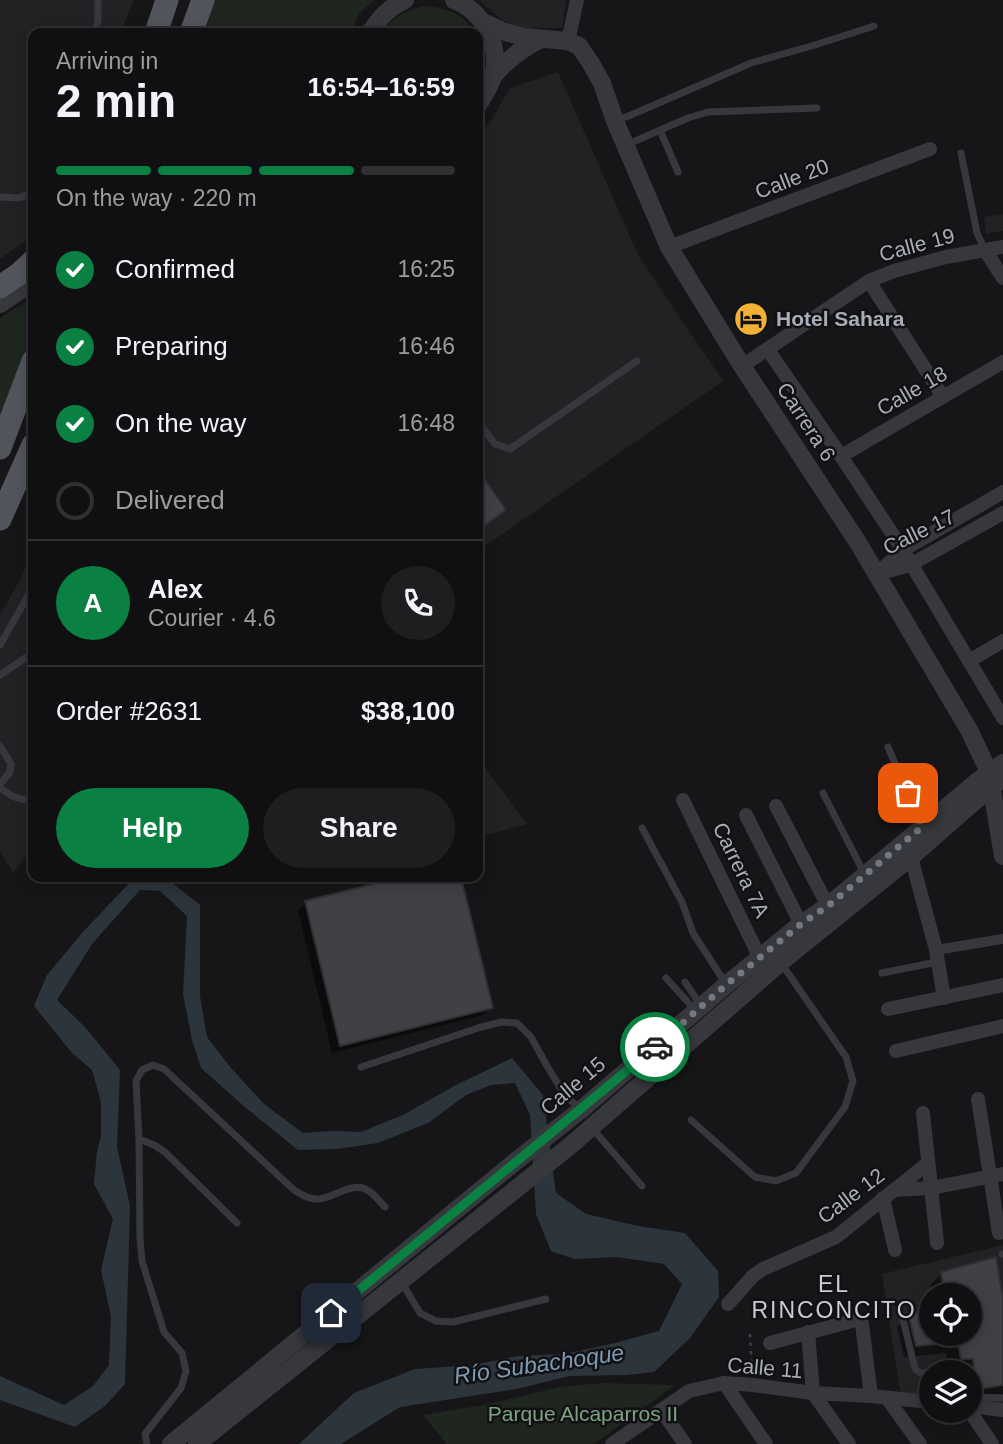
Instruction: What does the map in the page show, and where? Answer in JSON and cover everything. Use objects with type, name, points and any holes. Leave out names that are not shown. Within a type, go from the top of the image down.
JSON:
[{"type":"main road","points":[[158,28],[167,0]]},
{"type":"main road","points":[[193,28],[203,0]]},
{"type":"main road","points":[[0,287],[28,266]]},
{"type":"main road","points":[[0,448],[28,373]]},
{"type":"main road","points":[[0,519],[28,456]]},
{"type":"street","points":[[373,28],[388,10],[405,0]]},
{"type":"street","points":[[457,1],[483,22],[502,32],[523,37],[568,40],[576,0]]},
{"type":"street","points":[[483,22],[491,38],[495,56],[494,75]]},
{"type":"street","points":[[483,98],[494,75],[508,59],[525,46],[545,37]]},
{"type":"street","name":"Carrera 6","points":[[568,40],[579,46],[602,83],[615,121],[669,247],[742,366],[857,541],[997,775],[1003,856]]},
{"type":"street","name":"Calle 20","points":[[669,247],[930,149]]},
{"type":"street","name":"Calle 19","points":[[742,366],[869,281],[894,271],[946,257],[1003,247]]},
{"type":"street","points":[[985,250],[1003,278]]},
{"type":"street","points":[[869,281],[943,397]]},
{"type":"street","points":[[0,304],[28,285]]},
{"type":"street","name":"Carrera 6","points":[[768,350],[842,456],[1003,718]]},
{"type":"street","name":"Calle 18","points":[[842,456],[1003,362]]},
{"type":"street","name":"Calle 17","points":[[876,575],[902,550],[1003,492]]},
{"type":"street","name":"Calle 17","points":[[876,575],[910,565],[1003,513]]},
{"type":"street","points":[[969,661],[1003,641]]},
{"type":"street","name":"Calle 15","points":[[197,1444],[592,1128],[801,924],[828,906],[922,827],[997,775]]},
{"type":"street","name":"Calle 15","points":[[171,1444],[582,1109],[726,985],[911,857],[997,775]]},
{"type":"street","name":"Carrera 7A","points":[[683,800],[771,956]]},
{"type":"street","points":[[776,806],[828,906]]},
{"type":"street","points":[[746,815],[801,924]]},
{"type":"street","points":[[911,857],[937,956],[944,998]]},
{"type":"street","points":[[937,956],[1003,939]]},
{"type":"street","points":[[888,1009],[1003,985]]},
{"type":"street","points":[[896,1051],[1003,1026]]},
{"type":"street","points":[[978,1099],[996,1175],[999,1233]]},
{"type":"street","points":[[582,1109],[592,1128]]},
{"type":"street","points":[[923,1113],[937,1243]]},
{"type":"street","name":"Calle 12","points":[[727,1304],[762,1269],[836,1237],[928,1163]]},
{"type":"street","points":[[895,1250],[889,1194],[996,1175]]},
{"type":"street","points":[[391,1264],[401,1280]]},
{"type":"street","points":[[771,1343],[860,1321],[871,1396]]},
{"type":"street","points":[[808,1332],[813,1393],[849,1444]]},
{"type":"street","points":[[724,1383],[766,1444]]},
{"type":"street","name":"Calle 11","points":[[614,1443],[689,1391],[724,1383],[919,1401]]},
{"type":"street","points":[[887,1398],[920,1444]]},
{"type":"street","points":[[982,1409],[1003,1410]]},
{"type":"street","points":[[662,1410],[685,1444]]},
{"type":"street","points":[[979,1423],[992,1444]]},
{"type":"lane","points":[[96,28],[99,0]]},
{"type":"lane","points":[[615,121],[751,63],[874,26]]},
{"type":"lane","points":[[625,145],[708,112],[817,108]]},
{"type":"lane","points":[[660,130],[678,173]]},
{"type":"lane","points":[[961,153],[977,233],[985,250]]},
{"type":"lane","points":[[0,197],[19,198],[28,194]]},
{"type":"lane","points":[[483,428],[495,444],[510,449],[637,361]]},
{"type":"lane","points":[[0,645],[28,596]]},
{"type":"lane","points":[[0,675],[28,656]]},
{"type":"lane","points":[[0,746],[12,764],[0,786],[13,797],[28,801]]},
{"type":"lane","points":[[888,747],[922,827]]},
{"type":"lane","points":[[823,793],[865,874]]},
{"type":"lane","points":[[642,828],[682,902],[693,933],[726,985]]},
{"type":"lane","points":[[691,1120],[755,1177],[776,1181],[796,1173],[845,1107],[853,1081],[846,1058],[771,956]]},
{"type":"lane","points":[[882,973],[937,956]]},
{"type":"lane","points":[[666,978],[699,1009]]},
{"type":"lane","points":[[685,982],[699,1009]]},
{"type":"lane","points":[[361,1067],[478,1028],[501,1022],[517,1023],[531,1037],[566,1097],[582,1109]]},
{"type":"lane","points":[[147,1444],[145,1434],[181,1388],[186,1371],[182,1353],[164,1332],[142,1261],[136,1081],[142,1070],[153,1065],[164,1069],[294,1190],[305,1197],[319,1199],[353,1187],[361,1188],[367,1189],[385,1207]]},
{"type":"lane","points":[[592,1128],[642,1186]]},
{"type":"lane","points":[[139,1139],[165,1152],[237,1223]]},
{"type":"lane","points":[[401,1280],[421,1313],[436,1321],[453,1322],[546,1299]]},
{"type":"lane","points":[[902,1315],[916,1370],[919,1372]]},
{"type":"lane","points":[[982,1397],[1003,1398]]},
{"type":"path","points":[[750,1334],[753,1385]]},
{"type":"shaded area","points":[[0,0],[134,0],[122,28],[28,28],[28,238],[0,259]]},
{"type":"shaded area","points":[[479,0],[566,0],[562,28],[522,28],[502,20]]},
{"type":"shaded area","points":[[558,72],[639,257],[723,381],[483,548],[483,128],[491,121],[510,88]]},
{"type":"shaded area","points":[[1003,214],[1003,231],[986,234],[984,217]]},
{"type":"shaded area","points":[[28,560],[28,854],[13,873],[0,851],[0,615]]},
{"type":"shaded area","points":[[483,765],[527,824],[483,836]]},
{"type":"shaded area","points":[[1003,1245],[1003,1403],[982,1402],[982,1360],[919,1360],[919,1398],[901,1397],[882,1274]]},
{"type":"green space","points":[[213,0],[375,0],[359,13],[353,28],[202,28]]},
{"type":"green space","points":[[425,6],[440,8],[460,16],[471,28],[386,28],[400,15]]},
{"type":"green space","points":[[28,300],[28,348],[0,418],[0,318]]},
{"type":"green space","name":"Parque Alcaparros II","points":[[603,1383],[675,1385],[594,1444],[447,1444],[423,1415],[489,1404],[559,1387]]},
{"type":"water","name":"Río Subachoque","points":[[130,882],[171,882],[200,905],[200,996],[207,1037],[264,1104],[303,1133],[361,1132],[405,1114],[512,1058],[543,1095],[556,1193],[586,1214],[685,1233],[718,1271],[719,1297],[690,1338],[654,1372],[570,1376],[516,1389],[400,1407],[341,1444],[299,1444],[354,1393],[415,1369],[473,1365],[518,1356],[564,1354],[659,1331],[682,1284],[664,1264],[617,1257],[574,1259],[551,1251],[536,1214],[530,1115],[515,1083],[491,1085],[466,1095],[428,1123],[378,1143],[337,1149],[298,1150],[201,1068],[192,1040],[183,994],[187,916],[160,891],[140,890],[92,944],[57,1000],[85,1027],[120,1070],[117,1147],[130,1206],[125,1384],[105,1406],[75,1427],[0,1400],[0,1376],[64,1405],[93,1386],[109,1365],[111,1317],[101,1270],[113,1219],[94,1184],[101,1136],[101,1102],[92,1070],[72,1053],[34,1006],[47,975]]},
{"type":"building","points":[[483,476],[506,510],[483,526]]},
{"type":"building","points":[[381,882],[462,882],[493,1008],[340,1046],[305,901]]},
{"type":"building","points":[[996,1257],[1003,1299],[1003,1385],[982,1389],[982,1360],[961,1359],[959,1346],[982,1346],[982,1283],[942,1283],[941,1272]]},
{"type":"building","points":[[919,1312],[919,1346],[916,1346],[908,1313]]},
{"type":"way so far","points":[[655,1047],[726,985],[801,924],[828,906],[922,827],[908,793]]},
{"type":"place","name":"Hotel Sahara","points":[[751,319]]},
{"type":"district","name":"EL RINCONCITO","points":[[834,1297]]},
{"type":"route","points":[[331,1313],[655,1047]]}]
